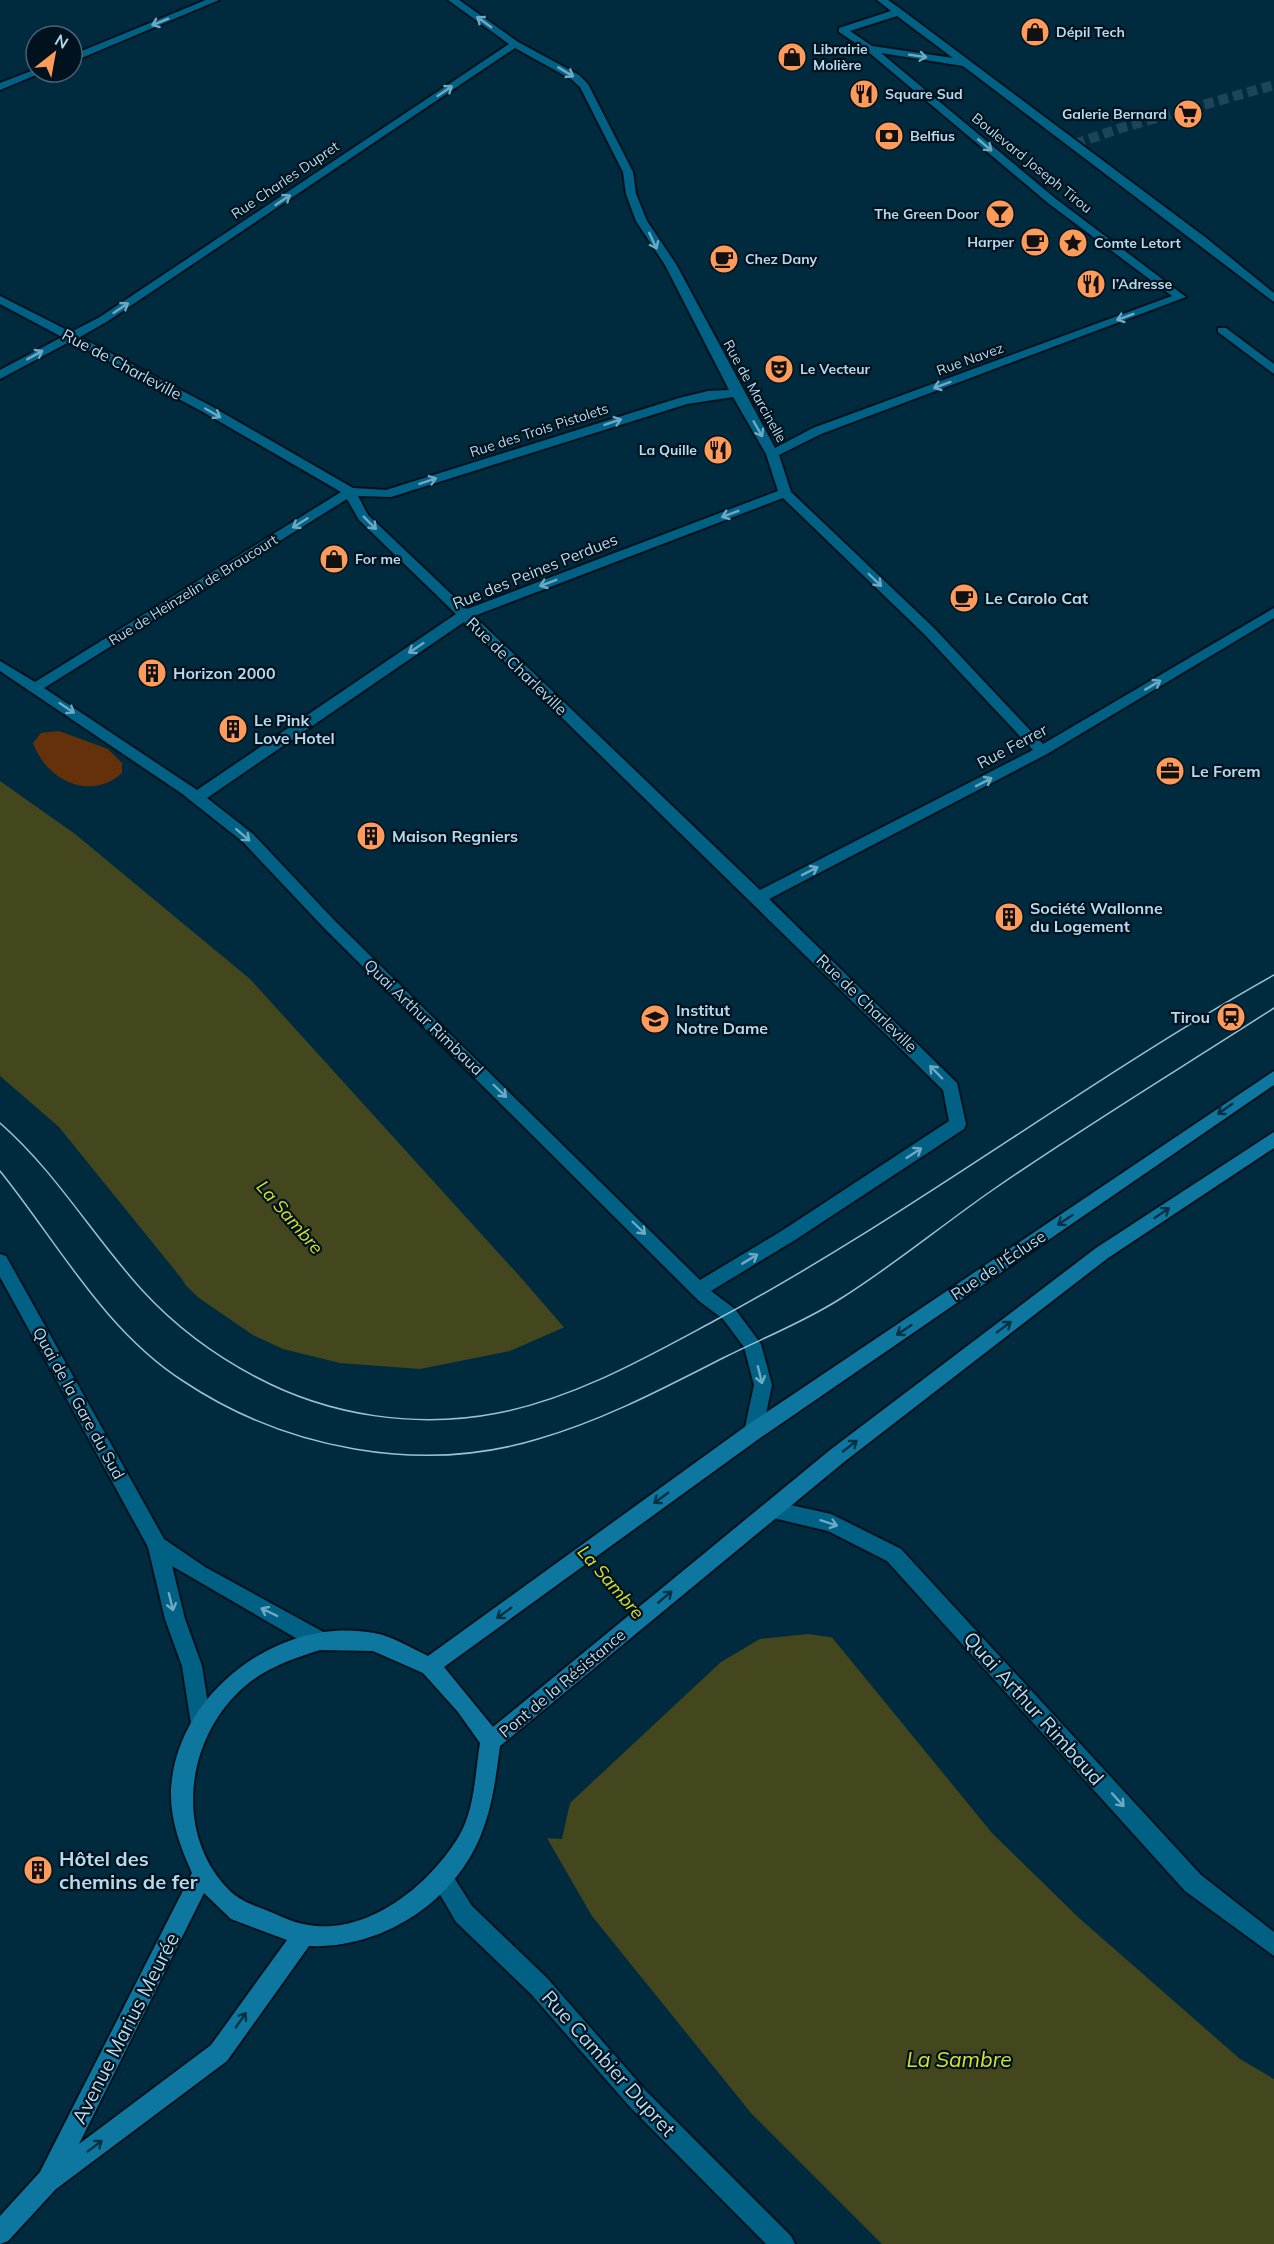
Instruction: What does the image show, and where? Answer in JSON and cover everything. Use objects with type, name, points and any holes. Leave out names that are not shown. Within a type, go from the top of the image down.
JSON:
[{"type":"main road","name":"Rue de l'Écluse","points":[[430,1666],[753,1432],[1274,1077]]},
{"type":"main road","points":[[767,1514],[837,1456],[1102,1253],[1274,1139]]},
{"type":"main road","name":"Pont de la Résistance","points":[[491,1741],[767,1514]]},
{"type":"main road","points":[[320,1641],[374,1642],[430,1666],[465,1705],[491,1741],[481,1799],[468,1840],[442,1879],[415,1904],[382,1922],[347,1933],[304,1935],[235,1909],[202,1875],[183,1826],[183,1773],[201,1724],[232,1684],[273,1656],[320,1641]]},
{"type":"main road","name":"Avenue Marius Meurée","points":[[48,2181],[202,1875]]},
{"type":"main road","name":"Avenue Marius Meurée","points":[[0,2233],[48,2181],[219,2053],[304,1935]]},
{"type":"street","points":[[84,53],[214,0]]},
{"type":"street","name":"Rue de Marcinelle","points":[[453,0],[515,44],[572,74],[584,86],[628,172],[627,185],[658,253],[670,264],[737,393],[772,454],[784,493],[928,631],[1042,752]]},
{"type":"street","name":"Boulevard Joseph Tirou","points":[[882,0],[1201,239],[1274,299]]},
{"type":"street","name":"Boulevard Joseph Tirou","points":[[899,12],[842,30],[868,48],[1052,201],[1180,297]]},
{"type":"street","name":"Rue Charles Dupret","points":[[0,375],[104,319],[515,44]]},
{"type":"street","name":"Boulevard Joseph Tirou","points":[[868,48],[968,63]]},
{"type":"street","points":[[0,87],[24,78]]},
{"type":"street","name":"Rue Navez","points":[[772,454],[817,431],[1180,297]]},
{"type":"street","name":"Rue de Charleville","points":[[0,299],[207,409],[350,492],[363,517],[892,1026],[951,1087],[958,1124],[789,1235],[699,1289]]},
{"type":"street","points":[[1222,330],[1274,370]]},
{"type":"street","name":"Rue des Trois Pistolets","points":[[350,492],[387,494],[683,400],[737,393]]},
{"type":"street","name":"Rue de Heinzelin de Braucourt","points":[[36,687],[350,492]]},
{"type":"street","name":"Rue des Peines Perdues","points":[[198,797],[464,615],[784,493]]},
{"type":"street","name":"Rue Ferrer","points":[[758,898],[1042,752],[1274,612]]},
{"type":"street","name":"Quai Arthur Rimbaud","points":[[0,665],[198,797],[248,838],[330,925],[699,1289],[729,1314],[752,1344],[763,1386],[753,1432]]},
{"type":"street","name":"Quai de la Gare du Sud","points":[[0,1261],[157,1545],[175,1619],[192,1666],[201,1724]]},
{"type":"street","name":"Quai Arthur Rimbaud","points":[[767,1514],[831,1522],[894,1555],[1193,1883],[1274,1945]]},
{"type":"street","name":"Quai de la Gare du Sud","points":[[157,1545],[198,1573],[320,1641]]},
{"type":"street","name":"Rue Cambier Dupret","points":[[442,1879],[464,1914],[538,1986],[638,2099],[783,2244]]},
{"type":"shaded area","points":[[59,731],[108,749],[122,763],[122,773],[110,782],[96,786],[70,783],[58,776],[39,756],[33,743],[41,733]]},
{"type":"water","name":"La Sambre","points":[[0,781],[75,834],[250,979],[523,1280],[830,1635],[992,1833],[1079,1918],[1240,2059],[1274,2079],[1274,2244],[882,2244],[751,2113],[592,1916],[491,1741],[274,1448],[182,1279],[59,1127],[0,1076]]},
{"type":"pier","points":[[175,1275],[199,1298],[253,1335],[283,1349],[340,1363],[420,1369],[510,1351],[567,1326],[836,1638],[808,1634],[760,1639],[721,1662],[570,1803],[562,1839],[543,1838],[488,1743],[272,1450]]},
{"type":"tunnel","points":[[1075,144],[1121,128],[1274,85]]},
{"type":"tram line","points":[[0,1123],[39,1162],[154,1303],[181,1327],[225,1359],[284,1390],[343,1410],[405,1419],[467,1418],[498,1413],[555,1398],[636,1362],[714,1321],[856,1239],[1133,1060],[1274,975]]},
{"type":"tram line","points":[[0,1171],[84,1284],[129,1337],[183,1381],[223,1404],[265,1424],[309,1439],[354,1449],[401,1454],[447,1455],[493,1450],[538,1439],[610,1413],[826,1307],[879,1273],[1028,1166],[1274,1008]]},
{"type":"place","name":"Dépil Tech","points":[[1035,32]]},
{"type":"place","name":"Librairie Molière","points":[[792,57]]},
{"type":"place","name":"Square Sud","points":[[864,94]]},
{"type":"place","name":"Galerie Bernard","points":[[1188,114]]},
{"type":"place","name":"Belfius","points":[[889,136]]},
{"type":"place","name":"The Green Door","points":[[1000,214]]},
{"type":"place","name":"Harper","points":[[1035,242]]},
{"type":"place","name":"Comte Letort","points":[[1073,243]]},
{"type":"place","name":"Chez Dany","points":[[724,259]]},
{"type":"place","name":"l’Adresse","points":[[1091,284]]},
{"type":"place","name":"Le Vecteur","points":[[779,369]]},
{"type":"place","name":"La Quille","points":[[718,450]]},
{"type":"place","name":"For me","points":[[334,559]]},
{"type":"place","name":"Le Carolo Cat","points":[[964,598]]},
{"type":"place","name":"Horizon 2000","points":[[152,673]]},
{"type":"place","name":"Le Pink Love Hotel","points":[[233,729]]},
{"type":"place","name":"Le Forem","points":[[1170,771]]},
{"type":"place","name":"Maison Regniers","points":[[371,836]]},
{"type":"place","name":"Société Wallonne du Logement","points":[[1009,917]]},
{"type":"place","name":"Tirou","points":[[1231,1017]]},
{"type":"place","name":"Institut Notre Dame","points":[[655,1019]]},
{"type":"place","name":"Hôtel des chemins de fer","points":[[38,1870]]}]
